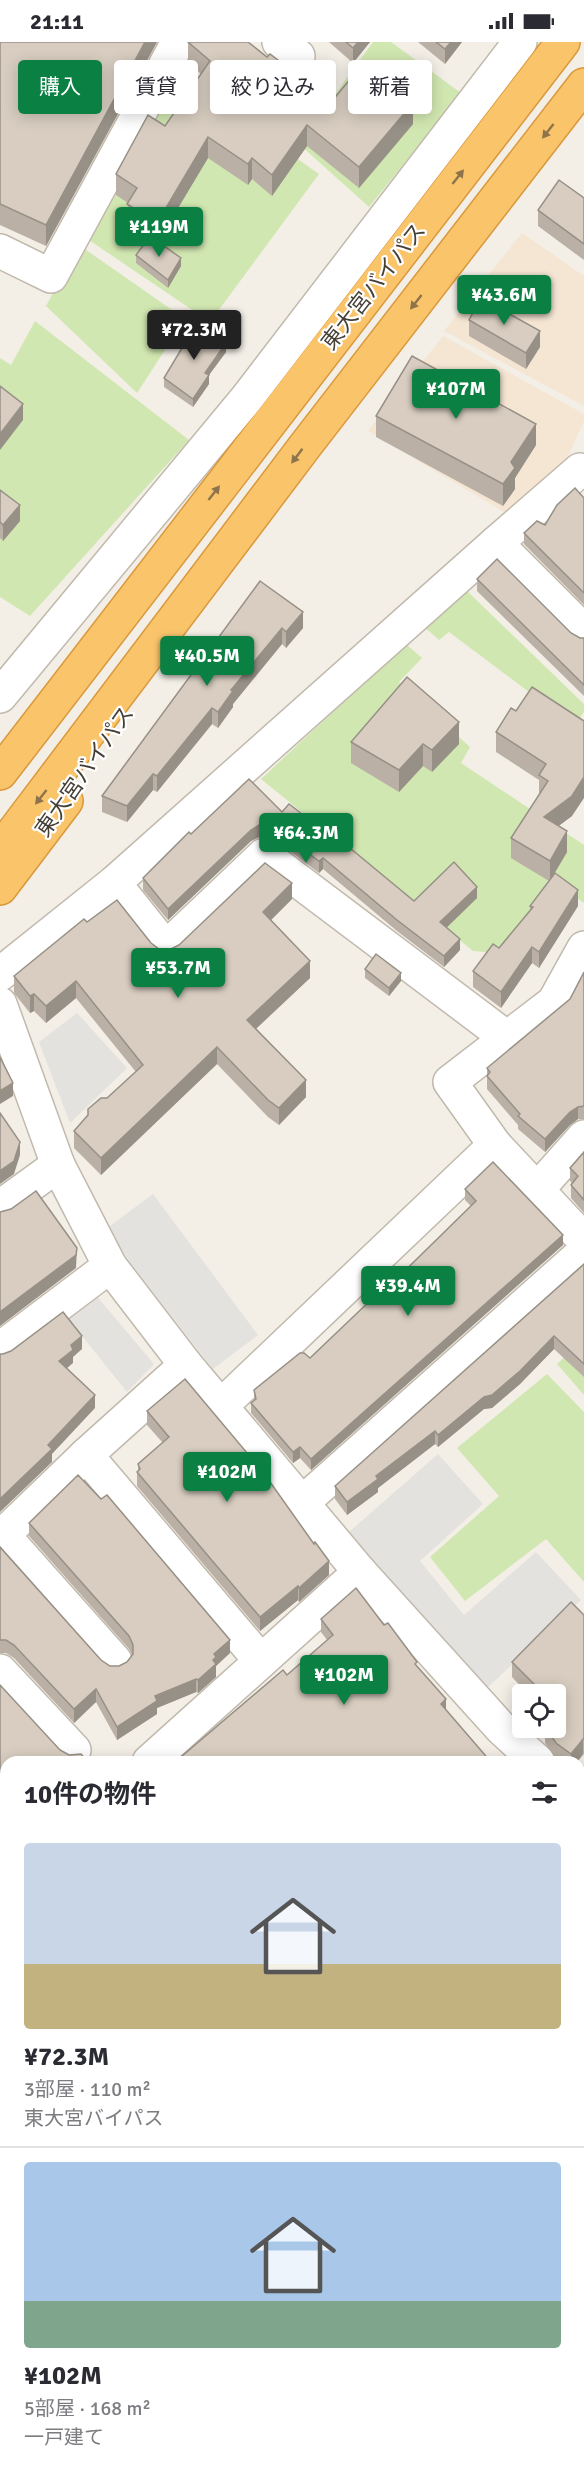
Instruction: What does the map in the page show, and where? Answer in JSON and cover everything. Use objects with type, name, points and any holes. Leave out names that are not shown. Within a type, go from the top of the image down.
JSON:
[{"type":"highway","name":"東大宮バイパス","points":[[0,773],[563,42]]},
{"type":"highway","name":"東大宮バイパス","points":[[0,849],[584,85]]},
{"type":"highway","name":"東大宮バイパス","points":[[0,741],[185,531]]},
{"type":"highway","name":"東大宮バイパス","points":[[0,888],[96,761],[220,559]]},
{"type":"street","points":[[0,251],[51,276],[178,42]]},
{"type":"street","points":[[0,696],[247,398],[520,42]]},
{"type":"street","points":[[0,974],[114,883],[496,543],[583,469]]},
{"type":"street","points":[[496,543],[584,631]]},
{"type":"street","points":[[114,883],[166,948],[264,855],[507,1038]]},
{"type":"street","points":[[583,953],[554,1002],[450,1082],[495,1145],[584,1240]]},
{"type":"street","points":[[0,1004],[58,1165],[110,1266],[186,1365],[360,1572],[527,1756]]},
{"type":"street","points":[[537,1190],[584,1137]]},
{"type":"street","points":[[221,1406],[495,1145]]},
{"type":"street","points":[[0,1207],[58,1165]]},
{"type":"street","points":[[303,1502],[584,1252]]},
{"type":"street","points":[[0,1349],[110,1266]]},
{"type":"street","points":[[115,1661],[1,1537],[86,1455],[186,1365]]},
{"type":"street","points":[[86,1455],[261,1661]]},
{"type":"street","points":[[156,1756],[360,1572]]},
{"type":"street","points":[[0,1671],[74,1750]]},
{"type":"shaded area","points":[[522,233],[584,276],[584,406],[444,331]]},
{"type":"shaded area","points":[[443,336],[584,414],[584,421],[566,461],[504,512],[368,431]]},
{"type":"shaded area","points":[[77,1013],[127,1068],[70,1123],[39,1042]]},
{"type":"shaded area","points":[[153,1194],[258,1335],[213,1369],[131,1264],[107,1228]]},
{"type":"shaded area","points":[[95,1294],[154,1364],[127,1392],[66,1316]]},
{"type":"shaded area","points":[[438,1454],[483,1504],[420,1561],[464,1615],[536,1552],[581,1600],[485,1690],[349,1532]]},
{"type":"green space","points":[[373,42],[391,42],[416,60],[360,60]]},
{"type":"green space","points":[[432,72],[461,93],[369,207],[299,144],[321,114],[336,114],[336,93],[348,76],[348,114],[432,114]]},
{"type":"green space","points":[[198,89],[210,97],[210,114],[234,114],[319,174],[210,322],[83,236],[151,114],[198,114]]},
{"type":"green space","points":[[79,245],[185,319],[137,393],[46,306]]},
{"type":"green space","points":[[35,321],[189,440],[30,616],[0,597],[0,358],[11,365]]},
{"type":"green space","points":[[465,589],[584,704],[584,712],[574,726],[449,632],[439,640],[424,627]]},
{"type":"green space","points":[[406,644],[422,658],[399,682],[470,747],[461,763],[584,845],[584,903],[556,884],[497,953],[473,951],[261,779]]},
{"type":"green space","points":[[584,1339],[584,1395],[557,1364]]},
{"type":"green space","points":[[547,1374],[584,1412],[584,1582],[546,1539],[465,1601],[430,1557],[499,1496],[457,1448]]},
{"type":"building","points":[[0,42],[145,42],[135,60],[114,60],[114,99],[46,225],[0,204]]},
{"type":"building","points":[[188,42],[248,42],[267,57],[270,54],[278,60],[210,60]]},
{"type":"building","points":[[346,42],[358,42],[353,48]]},
{"type":"building","points":[[436,42],[451,42],[445,49]]},
{"type":"building","points":[[210,61],[210,114],[336,114],[336,96],[348,82],[348,114],[404,114],[359,167],[307,125],[272,175],[252,158],[248,164],[208,137],[157,223],[127,204],[137,188],[116,174],[148,115],[165,126],[173,114],[198,114],[198,78]]},
{"type":"building","points":[[559,180],[584,198],[584,244],[538,210]]},
{"type":"building","points":[[150,236],[181,258],[168,280],[136,255]]},
{"type":"building","points":[[481,298],[540,331],[526,353],[469,320]]},
{"type":"building","points":[[194,323],[226,343],[205,373],[209,375],[193,399],[164,378]]},
{"type":"building","points":[[412,356],[536,424],[511,462],[515,468],[503,484],[376,416]]},
{"type":"building","points":[[0,386],[23,404],[0,434]]},
{"type":"building","points":[[575,488],[584,498],[584,593],[524,533],[537,521],[545,525],[557,505]]},
{"type":"building","points":[[0,490],[20,505],[3,525],[0,522]]},
{"type":"building","points":[[497,559],[571,633],[584,638],[584,685],[477,579]]},
{"type":"building","points":[[260,581],[303,612],[286,632],[282,628],[231,690],[233,691],[218,712],[212,708],[157,776],[153,774],[127,806],[102,796]]},
{"type":"building","points":[[407,677],[459,722],[432,750],[423,744],[399,770],[351,742]]},
{"type":"building","points":[[532,687],[584,721],[584,777],[572,796],[544,817],[567,831],[550,861],[511,838],[548,781],[539,775],[546,764],[496,732],[511,708],[516,711]]},
{"type":"building","points":[[249,779],[282,812],[289,804],[331,836],[333,834],[414,901],[454,862],[477,887],[440,922],[460,939],[444,956],[323,858],[319,861],[268,825],[259,825],[251,830],[168,909],[143,878],[189,832],[191,834]]},
{"type":"building","points":[[265,863],[292,883],[263,912],[310,961],[247,1020],[306,1080],[279,1108],[268,1100],[217,1047],[101,1158],[74,1131],[88,1115],[88,1109],[101,1098],[107,1098],[143,1065],[76,981],[46,1006],[34,994],[30,996],[14,976],[84,919],[87,922],[117,900],[151,943],[159,949],[169,950],[179,945]]},
{"type":"building","points":[[555,873],[578,890],[539,952],[532,947],[501,992],[473,971],[493,944],[499,948],[533,907],[530,906]]},
{"type":"building","points":[[376,954],[401,973],[389,988],[365,969]]},
{"type":"building","points":[[584,972],[584,1106],[570,1112],[545,1139],[518,1116],[520,1114],[487,1076],[490,1072],[487,1068],[570,999]]},
{"type":"building","points":[[0,1057],[13,1083],[0,1091]]},
{"type":"building","points":[[0,1113],[20,1142],[14,1161],[0,1171]]},
{"type":"building","points":[[584,1152],[584,1200],[571,1185],[578,1176],[570,1168]]},
{"type":"building","points":[[493,1162],[563,1235],[311,1459],[300,1447],[293,1452],[251,1403],[256,1399],[254,1390],[300,1353],[310,1358],[375,1296],[377,1298],[476,1201],[465,1189]]},
{"type":"building","points":[[36,1191],[77,1248],[76,1255],[0,1312],[0,1212],[11,1209]]},
{"type":"building","points":[[584,1264],[584,1364],[554,1336],[520,1371],[492,1395],[484,1397],[438,1435],[435,1431],[376,1476],[378,1479],[347,1502],[335,1486]]},
{"type":"building","points":[[63,1312],[82,1336],[71,1345],[73,1350],[59,1361],[95,1395],[48,1445],[52,1449],[0,1499],[0,1354],[11,1351]]},
{"type":"building","points":[[185,1379],[263,1472],[314,1544],[315,1542],[329,1561],[299,1588],[298,1586],[260,1617],[137,1472],[140,1469],[138,1464],[169,1437],[147,1411]]},
{"type":"building","points":[[78,1475],[101,1499],[107,1495],[230,1640],[214,1654],[216,1657],[213,1660],[216,1664],[198,1680],[155,1696],[157,1701],[117,1727],[96,1689],[74,1709],[14,1645],[6,1640],[0,1640],[0,1547],[101,1660],[110,1666],[119,1666],[127,1662],[133,1654],[133,1645],[129,1636],[29,1523]]},
{"type":"building","points":[[356,1588],[384,1625],[388,1623],[417,1662],[415,1664],[446,1699],[441,1704],[486,1756],[182,1756],[283,1670],[287,1675],[333,1635],[321,1619]]},
{"type":"building","points":[[571,1602],[584,1615],[584,1738],[571,1754],[553,1738],[566,1738],[566,1684],[534,1684],[512,1662]]},
{"type":"building","points":[[0,1685],[60,1750],[69,1755],[81,1754],[83,1756],[0,1756]]}]
